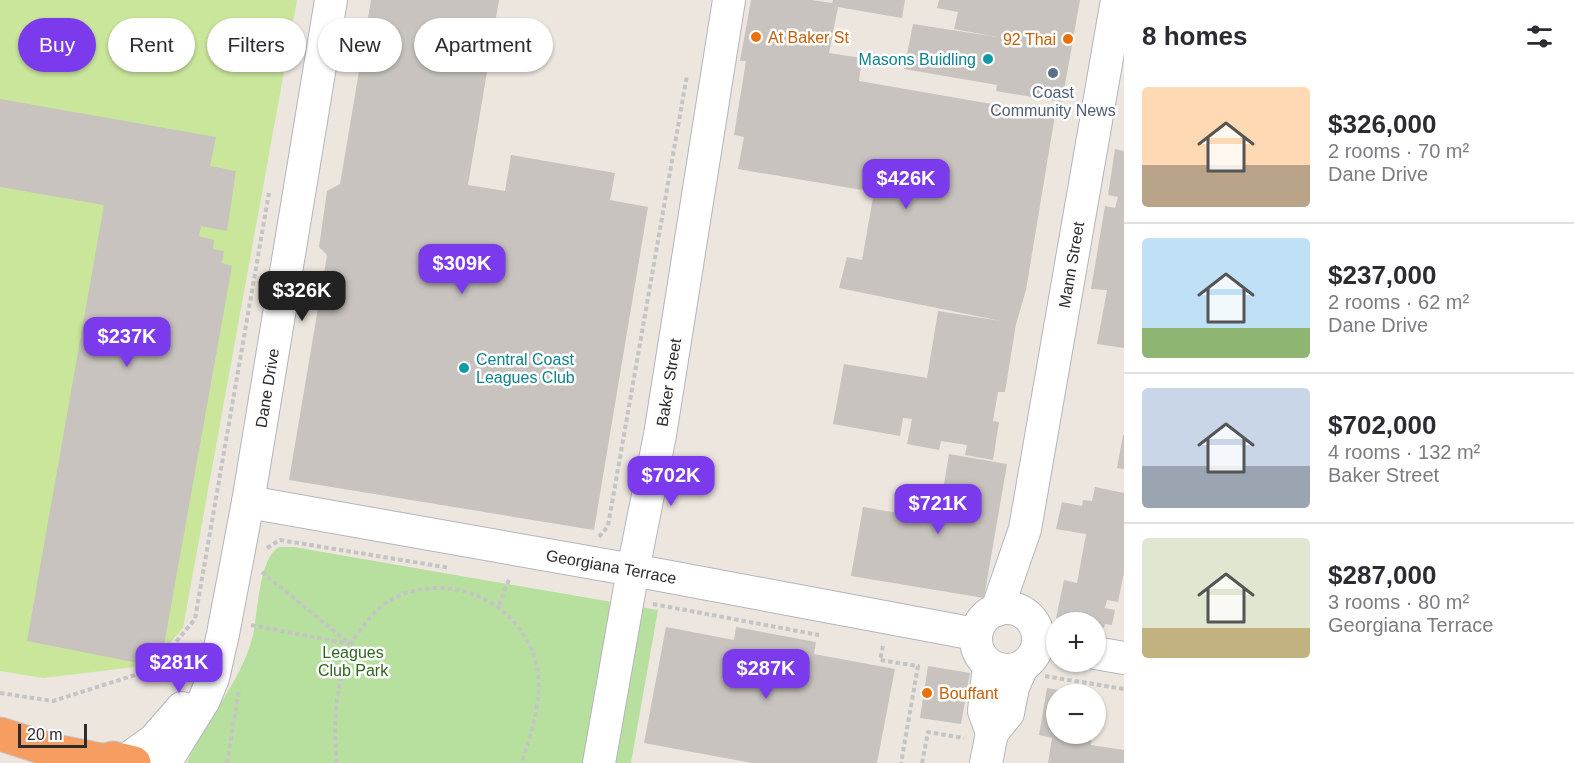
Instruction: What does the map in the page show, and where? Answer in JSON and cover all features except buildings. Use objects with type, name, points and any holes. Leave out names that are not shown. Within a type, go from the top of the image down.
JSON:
[{"type":"highway","points":[[0,734],[50,750],[114,761]]},
{"type":"street","name":"Dane Drive","points":[[165,763],[204,700],[213,678],[241,632],[248,502],[331,0]]},
{"type":"street","name":"Baker Street","points":[[599,763],[660,435],[729,0]]},
{"type":"street","name":"Mann Street","points":[[1012,612],[1118,0]]},
{"type":"street","name":"Georgiana Terrace","points":[[248,502],[631,585],[975,634]]},
{"type":"street","points":[[974,733],[1008,713],[1013,687],[1038,658],[1036,628],[1012,612],[984,617],[975,634],[975,644],[978,654],[989,665],[1003,671],[1038,658]]},
{"type":"street","name":"Dane Drive","points":[[114,761],[154,740],[185,705],[205,674],[241,632]]},
{"type":"street","points":[[1106,655],[1124,658]]},
{"type":"street","points":[[975,755],[974,733],[984,711],[989,665]]},
{"type":"path","points":[[595,540],[608,526],[688,69]]},
{"type":"path","points":[[0,693],[52,701],[154,669],[195,619],[269,193]]},
{"type":"path","points":[[263,556],[266,548],[280,540],[453,568]]},
{"type":"path","points":[[257,581],[260,564]]},
{"type":"path","points":[[259,570],[350,644]]},
{"type":"path","points":[[499,576],[521,579]]},
{"type":"path","points":[[499,605],[510,577]]},
{"type":"path","points":[[631,585],[825,636]]},
{"type":"path","points":[[337,763],[335,720],[338,693],[350,644],[372,615],[390,600],[429,587],[449,588],[475,594],[499,605],[519,627],[535,656],[539,691],[522,763]]},
{"type":"path","points":[[252,614],[241,632],[350,644]]},
{"type":"path","points":[[894,649],[883,646],[880,660],[918,666],[901,763]]},
{"type":"path","points":[[1038,658],[1124,689]]},
{"type":"path","points":[[227,763],[241,682]]},
{"type":"path","points":[[922,763],[928,732],[974,733],[975,755]]},
{"type":"green space","points":[[0,0],[297,0],[294,18],[207,18],[207,72],[284,72],[183,628],[151,665],[43,678],[0,671]]},
{"type":"green space","name":"Leagues Club Park","points":[[279,547],[294,547],[658,610],[631,763],[187,763],[246,656],[252,639],[263,575],[272,553]]},
{"type":"place","name":"At Baker St","points":[[756,37]]},
{"type":"place","name":"92 Thai","points":[[1068,39]]},
{"type":"place","name":"Masons Buidling","points":[[988,59]]},
{"type":"place","name":"Coast Community News","points":[[1053,73]]},
{"type":"place","name":"Central Coast Leagues Club","points":[[464,368]]},
{"type":"place","name":"Bouffant","points":[[927,693]]}]
